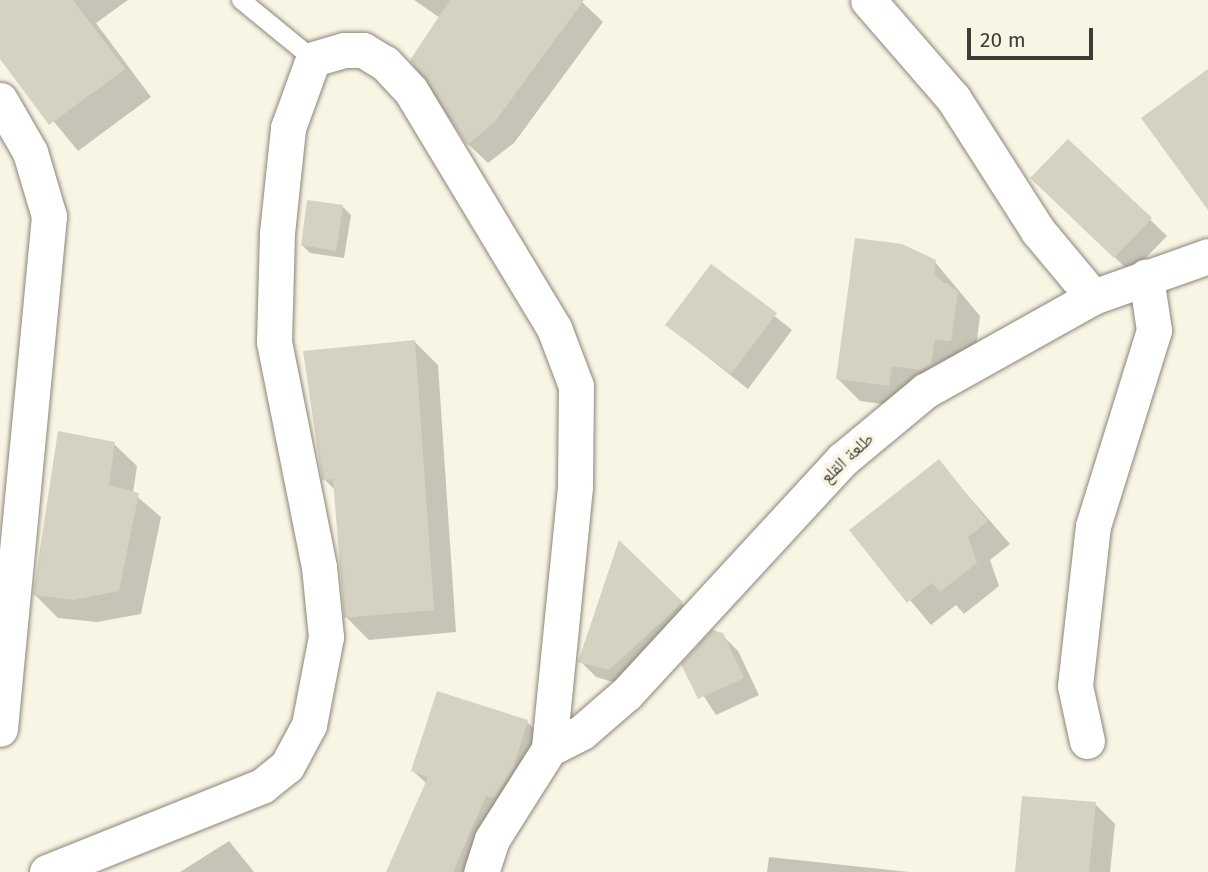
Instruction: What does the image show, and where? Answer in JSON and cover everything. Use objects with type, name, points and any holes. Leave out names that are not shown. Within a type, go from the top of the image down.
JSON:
[{"type":"street","points":[[868,0],[953,98],[1038,231],[1093,297]]},
{"type":"street","points":[[47,872],[262,786],[287,766],[318,688],[326,637],[319,567],[274,341],[288,128],[313,59],[363,50],[411,90],[554,328],[576,387],[575,487],[549,749],[492,839],[481,872]]},
{"type":"street","points":[[0,100],[30,152],[49,216],[0,729]]},
{"type":"street","name":"طلعة القلع","points":[[549,749],[582,732],[627,693],[843,459],[926,391],[1093,297],[1208,257]]},
{"type":"street","points":[[1087,741],[1075,686],[1093,526],[1154,330],[1146,277]]},
{"type":"street","points":[[82,872],[109,848]]},
{"type":"lane","points":[[241,0],[313,59]]},
{"type":"building","points":[[0,0],[73,0],[125,69],[49,125],[0,59]]},
{"type":"building","points":[[450,0],[584,0],[494,123],[467,145],[410,60]]},
{"type":"building","points":[[1208,69],[1208,210],[1141,118]]},
{"type":"building","points":[[1068,139],[1152,218],[1114,258],[1030,178]]},
{"type":"building","points":[[307,200],[343,205],[336,251],[301,245]]},
{"type":"building","points":[[855,238],[902,244],[936,260],[934,275],[958,292],[951,341],[935,340],[931,365],[921,370],[892,366],[889,386],[836,379]]},
{"type":"building","points":[[711,264],[777,313],[731,374],[665,325]]},
{"type":"building","points":[[415,340],[434,610],[344,618],[333,479],[322,480],[303,351]]},
{"type":"building","points":[[58,431],[115,442],[109,485],[139,493],[119,591],[73,600],[33,595]]},
{"type":"building","points":[[939,459],[988,521],[968,537],[977,563],[940,592],[932,583],[907,603],[849,530]]},
{"type":"building","points":[[619,540],[683,602],[609,670],[578,662]]},
{"type":"building","points":[[712,630],[723,633],[744,678],[698,699],[681,664]]},
{"type":"building","points":[[437,691],[528,720],[513,769],[494,798],[486,796],[453,872],[386,872],[428,777],[411,771]]},
{"type":"building","points":[[1022,796],[1096,802],[1089,872],[1015,872]]}]
